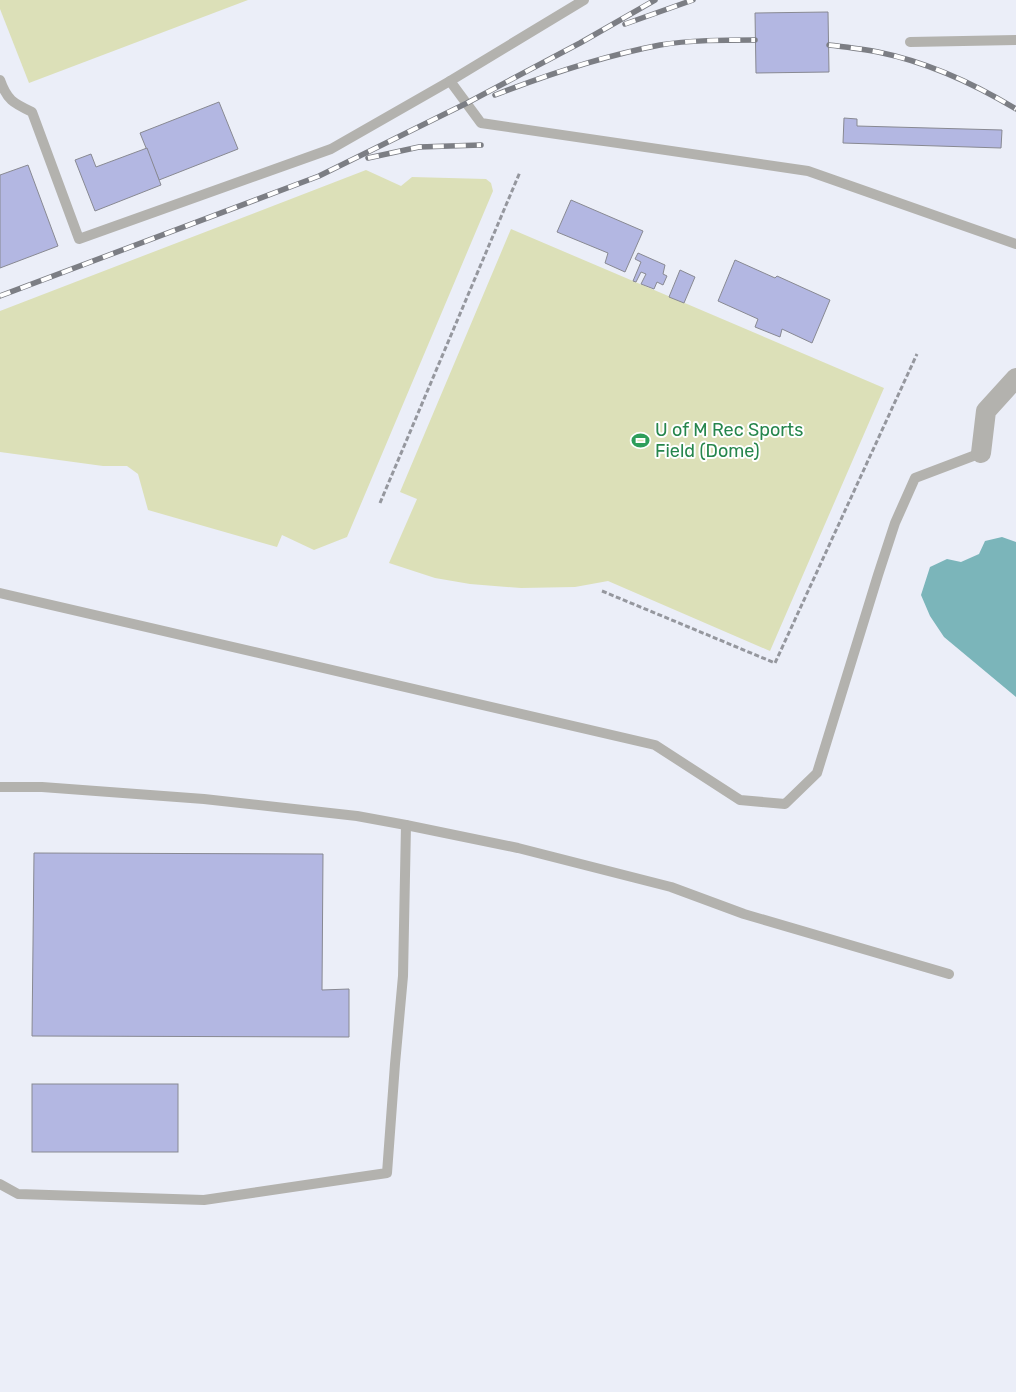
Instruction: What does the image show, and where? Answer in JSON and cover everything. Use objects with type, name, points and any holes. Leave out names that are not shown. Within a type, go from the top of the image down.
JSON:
[{"type":"street","points":[[981,453],[986,411],[1016,378]]},
{"type":"lane","points":[[0,80],[2,93],[14,103],[32,112],[79,239],[331,149],[450,81],[584,0]]},
{"type":"lane","points":[[910,42],[1016,40]]},
{"type":"lane","points":[[450,81],[481,123],[808,171],[1016,244]]},
{"type":"lane","points":[[0,593],[655,745],[740,800],[785,804],[817,773],[895,523],[915,478],[981,453]]},
{"type":"lane","points":[[0,787],[51,787],[204,799],[357,816],[406,825],[518,848],[671,887],[744,914],[949,974]]},
{"type":"lane","points":[[0,1184],[18,1194],[204,1200],[387,1173],[403,976],[406,825]]},
{"type":"path","points":[[380,504],[520,172]]},
{"type":"path","points":[[602,591],[775,663],[917,354]]},
{"type":"green space","points":[[0,0],[248,0],[29,83],[0,9]]},
{"type":"green space","points":[[366,170],[401,186],[412,177],[486,179],[491,183],[493,191],[347,537],[314,550],[282,535],[277,547],[148,510],[138,474],[127,466],[103,466],[0,452],[0,311]]},
{"type":"green space","name":"U of M Rec Sports Field (Dome)","points":[[511,229],[884,388],[770,651],[608,581],[575,587],[521,588],[470,584],[435,578],[389,563],[417,499],[400,492]]},
{"type":"water","points":[[1002,537],[1016,542],[1016,697],[944,637],[930,616],[921,595],[930,567],[947,559],[961,562],[979,554],[985,541]]},
{"type":"building","points":[[828,12],[829,72],[756,73],[755,13]]},
{"type":"building","points":[[219,102],[238,149],[159,180],[140,133]]},
{"type":"building","points":[[844,118],[857,119],[857,126],[1002,130],[1001,148],[843,143]]},
{"type":"building","points":[[147,148],[161,185],[95,211],[75,160],[91,154],[96,167]]},
{"type":"building","points":[[28,165],[58,246],[0,268],[0,175]]},
{"type":"building","points":[[571,200],[643,231],[625,272],[605,263],[608,253],[557,232]]},
{"type":"building","points":[[638,253],[665,265],[663,274],[667,276],[663,285],[657,282],[654,289],[641,284],[646,274],[641,272],[636,282],[633,281],[641,262],[635,259]]},
{"type":"building","points":[[735,260],[775,278],[777,276],[830,300],[812,343],[782,329],[780,337],[755,327],[758,319],[718,301]]},
{"type":"building","points":[[680,270],[695,277],[684,303],[669,297]]},
{"type":"building","points":[[34,853],[323,854],[322,990],[349,989],[349,1037],[32,1036]]},
{"type":"building","points":[[32,1084],[178,1084],[178,1152],[32,1152]]},
{"type":"railway","points":[[0,296],[319,176],[467,103],[580,43],[655,0]]},
{"type":"railway","points":[[625,24],[693,0]]},
{"type":"railway","points":[[495,95],[576,66],[639,49],[683,42],[755,40]]},
{"type":"railway","points":[[829,45],[878,52],[914,61],[949,74],[1016,109]]},
{"type":"railway","points":[[368,158],[419,147],[481,145]]},
{"type":"place","name":"U of M Rec Sports Field (Dome)","points":[[641,440]]}]
